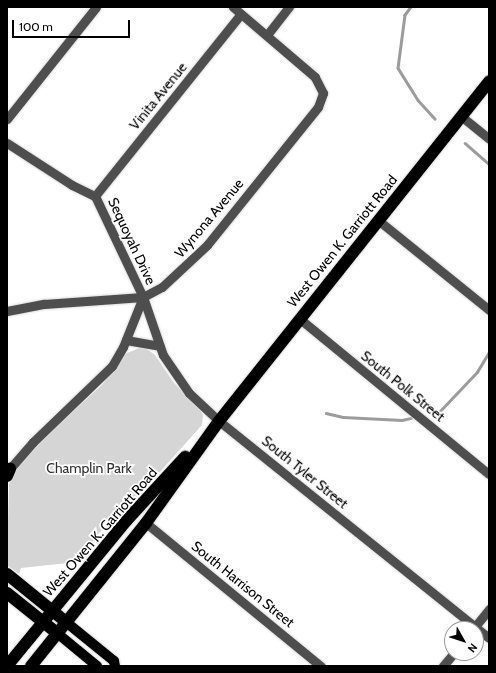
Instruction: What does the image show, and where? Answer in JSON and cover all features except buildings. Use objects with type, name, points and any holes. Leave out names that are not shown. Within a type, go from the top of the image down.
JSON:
[{"type":"highway","name":"West Owen K. Garriott Road","points":[[31,666],[146,523],[219,421],[489,81]]},
{"type":"highway","name":"West Owen K. Garriott Road","points":[[7,666],[127,520],[219,421]]},
{"type":"highway","points":[[7,574],[66,622]]},
{"type":"highway","points":[[7,593],[57,633]]},
{"type":"main road","points":[[66,622],[114,662],[115,666]]},
{"type":"main road","points":[[57,633],[97,666]]},
{"type":"street","points":[[7,119],[96,7]]},
{"type":"street","points":[[233,7],[267,35],[289,7]]},
{"type":"street","name":"Vinita Avenue","points":[[95,196],[241,14]]},
{"type":"street","name":"Wynona Avenue","points":[[7,311],[44,304],[143,297],[162,288],[207,245],[318,106],[323,92],[315,77],[267,35]]},
{"type":"street","points":[[461,116],[489,139]]},
{"type":"street","name":"Sequoyah Drive","points":[[7,143],[72,185],[95,196],[143,297],[126,340],[112,366],[97,384],[33,442],[8,472]]},
{"type":"street","points":[[378,220],[489,310]]},
{"type":"street","name":"South Tyler Street","points":[[143,297],[159,346],[172,372],[189,392],[219,421],[465,621]]},
{"type":"street","name":"South Polk Street","points":[[300,319],[489,474]]},
{"type":"street","points":[[126,340],[159,346]]},
{"type":"street","name":"South Harrison Street","points":[[146,523],[321,666]]},
{"type":"street","points":[[480,621],[489,609]]},
{"type":"green space","name":"Champlin Park","points":[[139,348],[147,349],[155,355],[174,383],[200,410],[203,415],[202,425],[140,494],[107,523],[77,562],[21,568],[19,574],[7,565],[9,484],[19,465],[37,444],[102,385],[125,354]]},
{"type":"waterway","points":[[411,7],[405,15],[398,68],[418,100],[435,119]]},
{"type":"waterway","points":[[465,143],[489,164]]},
{"type":"waterway","points":[[439,412],[477,372],[489,352]]},
{"type":"waterway","points":[[326,413],[343,417],[402,420],[411,418]]}]
